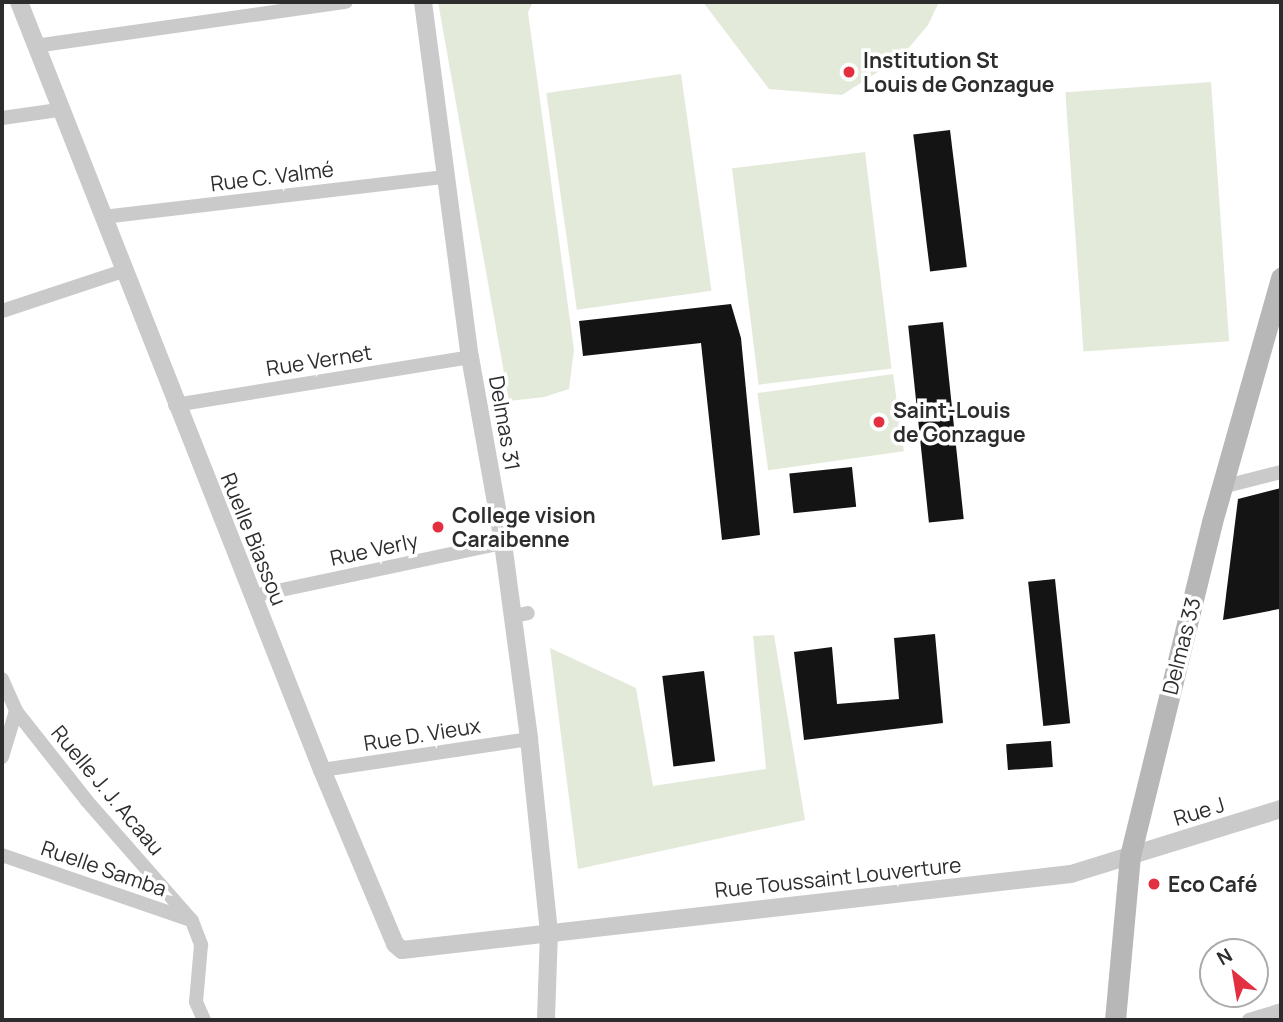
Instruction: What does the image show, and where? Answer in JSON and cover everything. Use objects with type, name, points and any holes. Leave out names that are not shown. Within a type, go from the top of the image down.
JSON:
[{"type":"main road","name":"Delmas 33","points":[[1115,1020],[1130,856],[1222,486],[1281,278]]},
{"type":"street","name":"Ruelle Biassou","points":[[19,2],[58,110],[103,217],[175,405],[322,771],[395,944],[402,950],[549,932]]},
{"type":"street","points":[[35,46],[346,2]]},
{"type":"street","name":"Delmas 31","points":[[423,2],[470,357],[503,543],[521,615],[529,739],[549,932],[546,1020]]},
{"type":"street","points":[[2,117],[58,110]]},
{"type":"street","name":"Rue C. Valmé","points":[[103,217],[445,177]]},
{"type":"street","points":[[2,311],[123,271]]},
{"type":"street","name":"Rue Vernet","points":[[175,405],[470,357]]},
{"type":"street","points":[[1222,486],[1281,472]]},
{"type":"street","name":"Rue Verly","points":[[253,596],[503,543]]},
{"type":"street","name":"Ruelle J. J. Acaau","points":[[2,679],[16,711],[87,801],[192,921]]},
{"type":"street","points":[[2,757],[16,711]]},
{"type":"street","name":"Rue D. Vieux","points":[[322,771],[529,739]]},
{"type":"street","name":"Rue J","points":[[1130,856],[1281,809]]},
{"type":"street","name":"Ruelle Samba","points":[[2,855],[192,921]]},
{"type":"street","name":"Rue Toussaint Louverture","points":[[549,932],[1070,874],[1130,856]]},
{"type":"street","points":[[192,921],[201,945],[196,1002],[204,1020]]},
{"type":"street","points":[[1249,1020],[1281,1010]]},
{"type":"green space","points":[[438,2],[533,2],[528,12],[574,350],[569,389],[544,397],[509,401]]},
{"type":"green space","points":[[703,2],[939,2],[928,25],[901,57],[842,95],[769,89]]},
{"type":"green space","points":[[681,74],[711,291],[577,310],[546,93]]},
{"type":"green space","points":[[1211,82],[1229,341],[1083,352],[1065,92]]},
{"type":"green space","points":[[865,152],[892,368],[759,385],[732,168]]},
{"type":"green space","points":[[893,374],[904,451],[768,470],[757,393]]},
{"type":"green space","points":[[774,635],[805,820],[578,869],[550,648],[636,688],[653,786],[766,769],[753,636]]},
{"type":"building","points":[[950,130],[967,267],[930,271],[913,135]]},
{"type":"building","points":[[731,304],[741,338],[760,535],[722,540],[701,343],[583,356],[579,321]]},
{"type":"building","points":[[943,322],[964,519],[929,523],[908,326]]},
{"type":"building","points":[[852,467],[856,507],[794,513],[789,474]]},
{"type":"building","points":[[1281,488],[1279,609],[1223,620],[1238,499]]},
{"type":"building","points":[[1055,579],[1070,723],[1043,726],[1028,582]]},
{"type":"building","points":[[935,634],[943,723],[804,740],[794,652],[832,647],[837,704],[899,699],[894,638]]},
{"type":"building","points":[[704,671],[715,761],[673,766],[662,676]]},
{"type":"building","points":[[1051,741],[1053,767],[1008,770],[1006,744]]},
{"type":"place","name":"Institution St Louis de Gonzague","points":[[849,72]]},
{"type":"place","name":"Saint-Louis de Gonzague","points":[[879,422]]},
{"type":"place","name":"College vision Caraibenne","points":[[438,527]]},
{"type":"place","name":"Eco Café","points":[[1154,884]]}]
